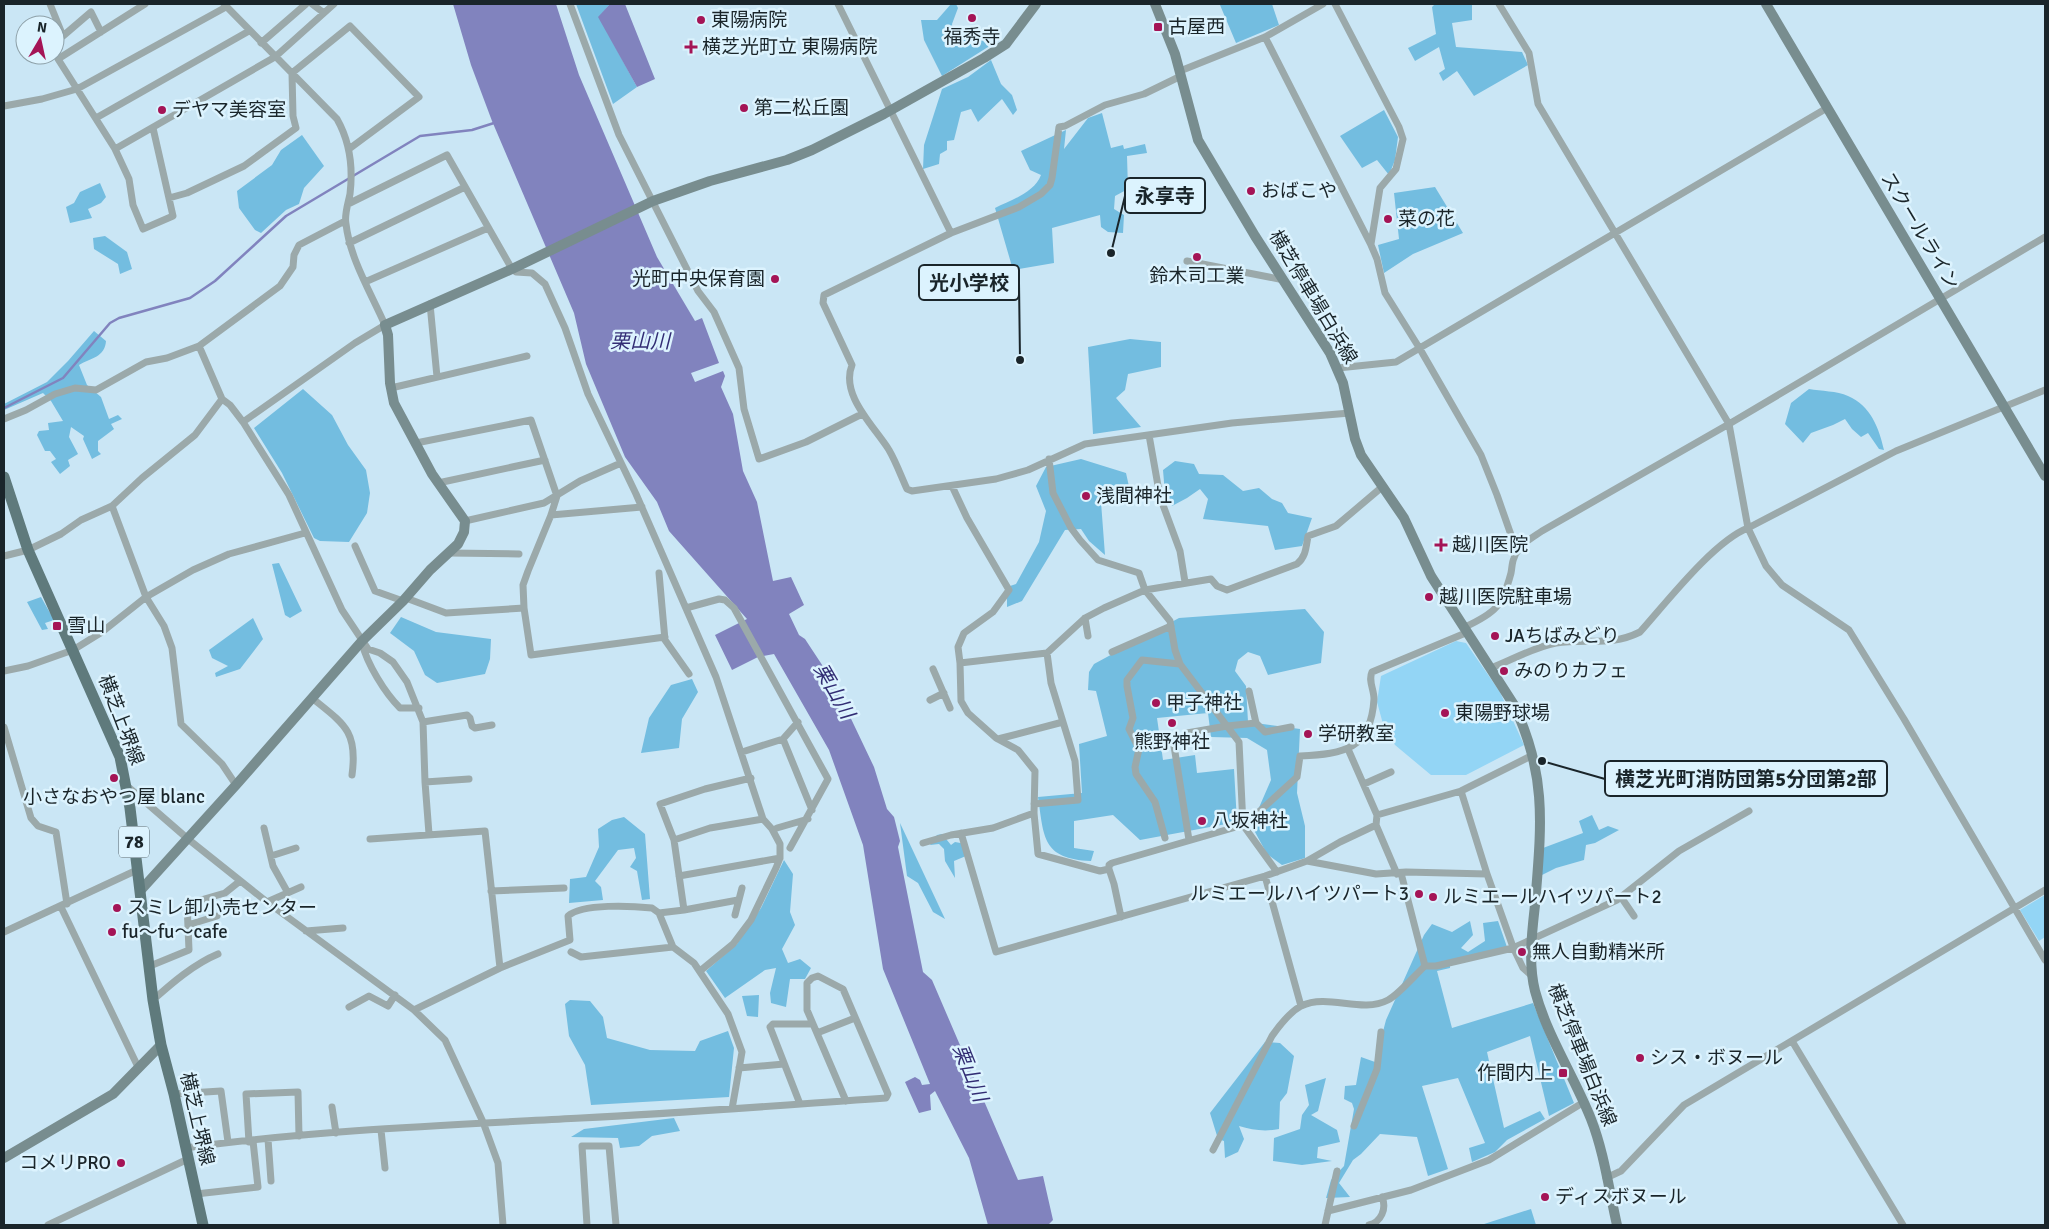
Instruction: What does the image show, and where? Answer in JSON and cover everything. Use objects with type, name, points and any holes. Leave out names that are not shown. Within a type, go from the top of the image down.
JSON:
[{"type":"main road","name":"横芝上堺線","points":[[4,477],[28,550],[120,757],[126,786],[153,1000],[161,1046],[174,1094],[202,1225]]},
{"type":"street","points":[[50,4],[63,36],[91,12],[101,32]]},
{"type":"street","points":[[145,4],[58,59],[96,118],[129,178],[133,205],[143,229],[173,216],[153,128]]},
{"type":"street","points":[[260,43],[306,4]]},
{"type":"street","points":[[312,4],[324,13]]},
{"type":"street","points":[[114,149],[275,57],[334,4]]},
{"type":"street","points":[[570,4],[619,135],[698,291],[714,312],[739,368],[744,409],[759,459],[806,442],[862,414]]},
{"type":"street","points":[[838,4],[892,110],[951,233]]},
{"type":"street","points":[[242,422],[354,343],[385,325],[512,269],[653,202],[710,181],[787,160],[812,150],[892,110],[1006,44],[1036,4]]},
{"type":"street","name":"横芝停車場白浜線","points":[[1155,4],[1181,73],[1198,140],[1210,163],[1330,352],[1338,368],[1355,439],[1361,455],[1404,518],[1432,576],[1514,705],[1525,728],[1538,775],[1541,826],[1531,940],[1532,976],[1544,1018],[1595,1129],[1617,1225]]},
{"type":"street","points":[[1323,4],[1265,37],[1181,73],[1144,94],[1105,105],[1065,126],[1059,127],[1050,185],[1041,194],[1019,207],[951,233],[824,295],[822,303],[852,365],[848,383],[862,414],[888,448],[907,489],[912,492],[952,486],[1028,470],[1085,444],[1232,423],[1350,413]]},
{"type":"street","points":[[1335,4],[1399,127],[1403,139],[1396,169],[1380,188],[1371,244]]},
{"type":"street","points":[[1499,4],[1528,53],[1538,104],[1729,424],[1748,528],[1758,553],[1774,577],[1782,585],[1849,630],[1904,719],[2045,960]]},
{"type":"street","name":"スクールライン","points":[[1766,4],[2045,476]]},
{"type":"street","points":[[4,106],[42,99],[76,89],[225,5],[260,43],[292,72],[337,120],[343,130],[349,149],[351,184],[345,221],[349,243],[388,335],[391,388],[394,403],[438,483],[465,521],[464,532],[458,544],[430,570],[404,600],[362,641],[140,891]]},
{"type":"street","points":[[292,72],[350,26],[419,97],[349,149]]},
{"type":"street","points":[[96,118],[249,31]]},
{"type":"street","points":[[1265,37],[1371,244],[1377,259],[1385,293],[1420,349],[1481,455],[1517,552]]},
{"type":"street","points":[[169,198],[187,193],[244,166],[296,128],[293,116],[292,72]]},
{"type":"street","points":[[1338,368],[1396,362],[1827,108]]},
{"type":"street","points":[[348,204],[447,155],[512,269],[516,272],[532,274],[545,284],[565,328],[588,394],[642,507],[716,677],[763,819],[772,829],[780,844],[780,858],[751,920],[733,944],[700,971]]},
{"type":"street","points":[[349,243],[465,188]]},
{"type":"street","points":[[4,418],[26,410],[55,394],[75,388],[96,390],[146,362],[167,358],[199,346],[280,286],[293,267],[294,255],[299,245],[345,221]]},
{"type":"street","points":[[366,282],[488,228]]},
{"type":"street","points":[[1121,917],[1109,865],[1243,825],[1297,777],[1300,756],[1326,755],[1354,746],[1364,735],[1371,722],[1374,692],[1370,681],[1372,672],[1466,629],[1489,616],[1500,603],[1517,552],[1542,531],[1729,424],[2045,237]]},
{"type":"street","points":[[1187,261],[1284,280]]},
{"type":"street","points":[[430,304],[437,377]]},
{"type":"street","points":[[199,346],[222,399],[230,405],[242,422],[289,495],[342,610],[368,649],[380,653],[393,662],[407,682],[423,722],[429,834]]},
{"type":"street","points":[[391,388],[528,356]]},
{"type":"street","points":[[1491,668],[1544,646],[1587,640],[1613,642],[1626,639],[1640,632],[1702,564],[1735,533],[1896,451],[2045,390]]},
{"type":"street","points":[[4,556],[28,550],[61,534],[81,520],[112,506],[142,478],[194,436],[222,399]]},
{"type":"street","points":[[416,443],[531,420],[558,496],[528,571],[524,586],[524,608],[531,655],[665,637]]},
{"type":"street","points":[[1149,435],[1160,497],[1180,551],[1185,582]]},
{"type":"street","points":[[1049,459],[1053,493],[1070,528],[1098,560],[1139,573],[1145,590],[1170,621],[1180,664],[1238,742],[1243,825],[1277,872]]},
{"type":"street","points":[[438,483],[545,460]]},
{"type":"street","points":[[465,521],[544,503],[580,481],[622,463]]},
{"type":"street","points":[[952,486],[967,518],[1009,590],[993,612],[964,633],[958,648],[961,701],[968,713],[998,739],[1018,750],[1035,771],[1034,813],[1038,854],[1100,871],[1109,869]]},
{"type":"street","points":[[960,663],[1046,653],[1085,618],[1145,590],[1211,579],[1217,586],[1228,590],[1297,564],[1304,555],[1308,536],[1336,526],[1382,487]]},
{"type":"street","points":[[112,506],[146,597],[164,626],[172,648],[181,724],[222,764],[236,785]]},
{"type":"street","points":[[552,515],[642,507]]},
{"type":"street","points":[[4,670],[28,666],[73,650],[102,632],[146,597],[193,570],[229,554],[305,533]]},
{"type":"street","points":[[355,546],[375,591],[446,613],[524,608]]},
{"type":"street","points":[[448,553],[519,554]]},
{"type":"street","points":[[659,573],[665,640],[689,674]]},
{"type":"street","points":[[686,608],[719,599],[725,600],[734,608],[828,779],[808,819],[790,848]]},
{"type":"street","points":[[1085,618],[1088,636]]},
{"type":"street","points":[[1112,652],[1170,626]]},
{"type":"street","points":[[362,641],[364,654],[390,699],[400,708],[419,708]]},
{"type":"street","points":[[1034,804],[1078,800],[1077,771],[1051,683],[1046,653]]},
{"type":"street","points":[[1165,838],[1155,802],[1136,774],[1135,768],[1139,749],[1130,729],[1133,718],[1126,686],[1127,680],[1142,660],[1180,664]]},
{"type":"street","points":[[933,669],[950,708]]},
{"type":"street","points":[[1249,691],[1256,723],[1265,732],[1291,727]]},
{"type":"street","points":[[930,700],[944,693]]},
{"type":"street","points":[[312,698],[338,719],[350,736],[354,750],[352,775]]},
{"type":"street","points":[[423,722],[467,715],[472,726],[475,728],[492,725]]},
{"type":"street","points":[[742,752],[783,739],[798,722]]},
{"type":"street","points":[[998,739],[1063,722]]},
{"type":"street","points":[[1187,733],[1256,723]]},
{"type":"street","points":[[4,727],[32,818],[38,826],[56,832],[64,905],[139,1069]]},
{"type":"street","points":[[783,739],[812,810]]},
{"type":"street","points":[[1174,746],[1189,840]]},
{"type":"street","points":[[1348,749],[1377,816],[1376,825],[1399,873],[1425,966]]},
{"type":"street","points":[[1377,816],[1461,791],[1533,755]]},
{"type":"street","points":[[1364,784],[1391,772]]},
{"type":"street","points":[[684,910],[674,840],[660,804],[705,789],[751,778]]},
{"type":"street","points":[[425,782],[469,779]]},
{"type":"street","points":[[126,786],[240,881],[414,1010],[445,1040],[483,1122],[498,1163],[503,1225]]},
{"type":"street","points":[[1461,791],[1513,948],[1523,968],[1532,976]]},
{"type":"street","points":[[1213,1150],[1272,1036],[1281,1024],[1301,1006],[1322,1002],[1364,1006],[1389,1000],[1425,966],[1436,966],[1513,948],[1621,897],[1679,851],[1749,811]]},
{"type":"street","points":[[923,843],[961,833],[994,828],[1034,813]]},
{"type":"street","points":[[674,840],[710,828],[763,819]]},
{"type":"street","points":[[777,828],[808,819]]},
{"type":"street","points":[[961,833],[996,952],[1277,872],[1307,861],[1340,842],[1376,825]]},
{"type":"street","points":[[264,828],[273,866],[288,893]]},
{"type":"street","points":[[370,839],[485,831],[500,968]]},
{"type":"street","points":[[270,856],[296,848]]},
{"type":"street","points":[[679,876],[780,858]]},
{"type":"street","points":[[1307,861],[1376,874],[1487,874]]},
{"type":"street","points":[[4,932],[137,870]]},
{"type":"street","points":[[1265,876],[1301,1006]]},
{"type":"street","points":[[150,966],[189,950],[187,904],[225,893],[240,881]]},
{"type":"street","points":[[267,902],[301,887]]},
{"type":"street","points":[[491,891],[564,888]]},
{"type":"street","points":[[735,915],[742,888]]},
{"type":"street","points":[[1606,1178],[1621,1171],[1684,1105],[2045,890]]},
{"type":"street","points":[[1621,897],[1634,916]]},
{"type":"street","points":[[659,913],[738,900]]},
{"type":"street","points":[[414,1010],[500,968],[570,940],[568,916],[572,912],[589,908],[652,908],[659,913],[673,947],[694,963],[728,1014],[742,1052],[732,1109]]},
{"type":"street","points":[[188,925],[217,916]]},
{"type":"street","points":[[306,931],[343,928]]},
{"type":"street","points":[[571,952],[581,957],[673,947]]},
{"type":"street","points":[[153,1000],[173,982],[204,960],[218,954]]},
{"type":"street","points":[[48,1225],[187,1153],[228,1142],[483,1122],[732,1109],[846,1101],[886,1098],[888,1094],[843,989],[818,976],[812,978],[807,983],[807,1010],[846,1101]]},
{"type":"street","points":[[349,1007],[369,996],[388,1006],[395,995]]},
{"type":"street","points":[[817,1032],[854,1018]]},
{"type":"street","points":[[800,1104],[770,1027],[773,1024],[812,1024]]},
{"type":"street","points":[[1354,1126],[1376,1069],[1381,1032]]},
{"type":"street","points":[[1792,1041],[1904,1225]]},
{"type":"street","points":[[4,1158],[113,1094],[161,1046]]},
{"type":"street","points":[[739,1068],[784,1064]]},
{"type":"street","points":[[174,1094],[221,1091],[228,1142]]},
{"type":"street","points":[[196,1194],[258,1187],[246,1094],[298,1092],[300,1136]]},
{"type":"street","points":[[1328,1211],[1411,1190],[1489,1160],[1584,1102]]},
{"type":"street","points":[[332,1107],[336,1133]]},
{"type":"street","points":[[381,1130],[385,1168]]},
{"type":"street","points":[[268,1139],[271,1181]]},
{"type":"street","points":[[587,1225],[582,1146],[609,1146],[616,1225]]},
{"type":"street","points":[[1325,1225],[1337,1171]]},
{"type":"street","points":[[1369,1225],[1375,1224],[1383,1212],[1384,1203],[1382,1197]]},
{"type":"shaded area","points":[[576,4],[610,4],[599,17],[637,87],[613,104]]},
{"type":"shaded area","points":[[951,4],[956,4],[958,8],[952,24],[954,38],[974,34],[983,28],[990,39],[988,47],[942,76],[924,40],[921,20],[937,20]]},
{"type":"shaded area","points":[[1272,4],[1279,25],[1236,43],[1220,5]]},
{"type":"shaded area","points":[[1435,4],[1472,5],[1472,20],[1452,23],[1456,47],[1522,52],[1528,65],[1474,96],[1457,71],[1443,81],[1439,73],[1445,69],[1439,47],[1415,61],[1408,48],[1436,34],[1432,7]]},
{"type":"shaded area","points":[[991,60],[1001,84],[1012,95],[1017,110],[1013,115],[1002,99],[978,122],[971,109],[961,112],[954,140],[947,141],[947,150],[940,154],[939,164],[923,169],[924,145],[942,89],[968,77]]},
{"type":"shaded area","points":[[1384,110],[1398,137],[1395,160],[1389,175],[1377,160],[1362,168],[1340,136]]},
{"type":"shaded area","points":[[1102,113],[1111,148],[1123,145],[1124,149],[1145,144],[1147,153],[1127,156],[1128,189],[1115,196],[1114,209],[1124,215],[1123,233],[1108,232],[1101,227],[1100,215],[1052,228],[1054,263],[1013,270],[995,208],[1028,191],[1041,175],[1030,170],[1021,151],[1066,130],[1064,149],[1088,118]]},
{"type":"shaded area","points":[[302,135],[324,166],[304,188],[299,204],[286,210],[261,233],[255,230],[239,208],[237,191],[272,165],[281,150]]},
{"type":"shaded area","points":[[100,183],[106,197],[101,203],[88,209],[92,218],[70,223],[66,207],[74,203],[80,192]]},
{"type":"shaded area","points":[[1435,187],[1463,233],[1413,254],[1384,273],[1378,245],[1399,239],[1394,193]]},
{"type":"shaded area","points":[[105,236],[127,252],[132,269],[120,274],[118,264],[94,249],[93,238]]},
{"type":"shaded area","points":[[94,331],[106,341],[103,351],[79,365],[87,385],[101,397],[109,419],[118,415],[122,419],[111,424],[114,429],[98,441],[98,451],[101,454],[92,459],[83,439],[84,436],[71,427],[69,437],[78,454],[68,460],[70,466],[60,474],[51,462],[56,459],[50,451],[45,451],[37,435],[39,431],[49,430],[48,423],[63,421],[51,401],[43,393],[4,410],[4,404],[47,382]]},
{"type":"shaded area","points":[[1130,339],[1161,342],[1161,367],[1128,374],[1125,390],[1116,398],[1141,427],[1093,434],[1088,347]]},
{"type":"shaded area","points":[[303,389],[332,415],[348,445],[366,470],[370,493],[367,513],[349,542],[320,541],[314,538],[282,473],[254,428]]},
{"type":"shaded area","points":[[1809,389],[1844,394],[1856,400],[1873,418],[1884,450],[1879,449],[1868,433],[1861,437],[1845,419],[1811,433],[1803,443],[1785,424],[1791,403]]},
{"type":"shaded area","points":[[1081,459],[1126,473],[1130,491],[1101,502],[1105,555],[1089,541],[1081,529],[1065,530],[1022,601],[1007,607],[1007,587],[1016,584],[1039,542],[1046,511],[1036,486],[1046,467]]},
{"type":"shaded area","points":[[1175,461],[1194,464],[1199,474],[1223,475],[1243,491],[1259,488],[1272,499],[1282,503],[1288,513],[1312,518],[1302,546],[1275,550],[1268,526],[1203,519],[1208,499],[1200,489],[1172,506],[1165,494],[1163,470]]},
{"type":"shaded area","points":[[279,563],[302,611],[290,618],[285,615],[272,564]]},
{"type":"shaded area","points":[[41,597],[54,620],[45,623],[48,629],[42,630],[27,602]]},
{"type":"shaded area","points":[[1305,609],[1324,632],[1321,663],[1268,675],[1260,656],[1248,652],[1238,660],[1235,671],[1246,686],[1248,722],[1300,729],[1297,793],[1305,826],[1305,858],[1282,865],[1267,854],[1255,832],[1254,819],[1271,780],[1267,750],[1247,738],[1211,737],[1208,713],[1157,718],[1163,760],[1195,755],[1197,773],[1234,769],[1237,822],[1140,840],[1113,815],[1074,821],[1074,848],[1094,851],[1091,861],[1063,856],[1054,850],[1044,834],[1038,797],[1082,793],[1079,744],[1107,736],[1096,691],[1088,690],[1089,672],[1094,664],[1179,618]]},
{"type":"shaded area","points":[[401,617],[436,632],[491,639],[490,659],[485,674],[437,683],[425,675],[414,651],[390,633]]},
{"type":"shaded area","points":[[253,618],[263,639],[240,669],[216,677],[215,673],[228,666],[212,658],[209,650]]},
{"type":"shaded area","name":"東陽野球場","points":[[1456,641],[1466,643],[1500,692],[1524,745],[1466,775],[1431,775],[1395,745],[1383,724],[1377,702],[1381,676]]},
{"type":"shaded area","points":[[692,679],[698,692],[682,719],[679,748],[641,753],[649,718],[671,685]]},
{"type":"shaded area","points":[[1592,815],[1599,830],[1608,826],[1619,830],[1595,843],[1586,845],[1584,860],[1556,868],[1540,876],[1543,848],[1583,833],[1579,821]]},
{"type":"shaded area","points":[[624,817],[645,834],[650,899],[642,900],[637,871],[630,867],[636,858],[634,848],[618,850],[595,881],[601,887],[603,900],[569,903],[570,879],[586,877],[599,847],[598,829],[612,820]]},
{"type":"shaded area","points":[[900,823],[945,919],[933,912],[918,883],[907,876]]},
{"type":"shaded area","points":[[942,834],[951,845],[955,842],[966,844],[966,856],[954,861],[955,878],[945,861],[944,849],[939,844],[930,845],[937,835]]},
{"type":"shaded area","points":[[784,860],[793,874],[790,912],[795,925],[782,949],[788,963],[800,959],[811,968],[805,979],[790,979],[786,1007],[771,1003],[770,993],[776,968],[765,970],[725,998],[706,971],[737,944],[761,908]]},
{"type":"shaded area","points":[[2045,895],[2045,937],[2039,941],[2020,910]]},
{"type":"shaded area","points":[[1470,921],[1473,935],[1461,948],[1468,952],[1485,941],[1483,923],[1498,921],[1507,947],[1450,960],[1450,968],[1437,971],[1452,1028],[1533,1003],[1574,1103],[1549,1116],[1530,1036],[1487,1052],[1504,1128],[1540,1111],[1545,1119],[1507,1140],[1495,1152],[1472,1162],[1469,1148],[1485,1143],[1458,1078],[1422,1086],[1448,1169],[1428,1176],[1417,1137],[1380,1134],[1353,1160],[1339,1183],[1350,1197],[1326,1198],[1331,1180],[1344,1166],[1354,1109],[1352,1103],[1344,1099],[1345,1086],[1356,1085],[1361,1057],[1375,1062],[1386,1020],[1424,935],[1432,924],[1452,932]]},
{"type":"shaded area","points":[[759,995],[758,1017],[747,1016],[742,996]]},
{"type":"shaded area","points":[[570,1000],[590,1001],[603,1017],[607,1038],[650,1050],[695,1051],[700,1041],[728,1031],[734,1048],[729,1097],[591,1105],[585,1065],[569,1036],[565,1004]]},
{"type":"shaded area","points":[[1265,1042],[1280,1043],[1294,1056],[1287,1093],[1280,1102],[1279,1129],[1259,1130],[1239,1126],[1244,1139],[1238,1152],[1225,1158],[1224,1141],[1218,1139],[1210,1113]]},
{"type":"shaded area","points":[[1326,1078],[1318,1111],[1311,1115],[1337,1130],[1340,1142],[1318,1147],[1317,1158],[1332,1161],[1302,1165],[1273,1161],[1274,1138],[1300,1129],[1302,1115],[1309,1105],[1305,1085]]},
{"type":"shaded area","points":[[674,1118],[680,1131],[652,1136],[639,1146],[620,1148],[618,1138],[571,1137],[584,1129]]},
{"type":"shaded area","points":[[1531,1209],[1536,1225],[1481,1225]]},
{"type":"water","name":"栗山川","points":[[453,4],[556,4],[579,75],[657,257],[695,321],[702,318],[719,363],[691,373],[695,382],[723,371],[725,376],[721,387],[733,414],[743,471],[757,502],[773,581],[791,577],[804,605],[789,614],[799,635],[805,639],[834,683],[874,767],[887,809],[894,817],[900,841],[898,847],[923,972],[932,980],[1018,1180],[1043,1176],[1053,1220],[1048,1225],[988,1225],[969,1158],[935,1091],[930,1095],[931,1110],[919,1113],[905,1082],[915,1077],[920,1080],[922,1085],[930,1084],[883,969],[863,845],[829,750],[774,654],[758,657],[732,670],[715,635],[747,619],[669,531],[657,502],[625,457],[586,364],[574,313],[492,121],[471,65]]},
{"type":"water","points":[[610,4],[625,4],[655,79],[637,87],[598,17]]},
{"type":"waterway","points":[[4,408],[63,378],[110,323],[119,318],[190,298],[215,281],[286,216],[420,136],[472,130],[494,123]]},
{"type":"place","name":"福秀寺","points":[[972,18]]},
{"type":"place","name":"東陽病院","points":[[701,20]]},
{"type":"place","name":"古屋西","points":[[1158,27]]},
{"type":"place","name":"横芝光町立 東陽病院","points":[[691,47]]},
{"type":"place","name":"第二松丘園","points":[[744,108]]},
{"type":"place","name":"デヤマ美容室","points":[[162,110]]},
{"type":"place","name":"おばこや","points":[[1251,191]]},
{"type":"place","name":"菜の花","points":[[1388,219]]},
{"type":"place","name":"永享寺","points":[[1111,253]]},
{"type":"place","name":"鈴木司工業","points":[[1197,257]]},
{"type":"place","name":"光町中央保育園","points":[[775,279]]},
{"type":"place","name":"光小学校","points":[[1020,360]]},
{"type":"place","name":"浅間神社","points":[[1086,496]]},
{"type":"place","name":"越川医院","points":[[1441,545]]},
{"type":"place","name":"越川医院駐車場","points":[[1429,597]]},
{"type":"place","name":"雪山","points":[[57,626]]},
{"type":"place","name":"JAちばみどり","points":[[1495,636]]},
{"type":"place","name":"みのりカフェ","points":[[1504,671]]},
{"type":"place","name":"甲子神社","points":[[1156,703]]},
{"type":"place","name":"東陽野球場","points":[[1445,713]]},
{"type":"place","name":"熊野神社","points":[[1172,723]]},
{"type":"place","name":"学研教室","points":[[1308,734]]},
{"type":"place","name":"横芝光町消防団第5分団第2部","points":[[1542,761]]},
{"type":"place","name":"小さなおやつ屋 blanc","points":[[114,778]]},
{"type":"place","name":"八坂神社","points":[[1202,821]]},
{"type":"place","name":"ルミエールハイツパート3","points":[[1419,894]]},
{"type":"place","name":"ルミエールハイツパート2","points":[[1433,897]]},
{"type":"place","name":"スミレ卸小売センター","points":[[117,908]]},
{"type":"place","name":"fu～fu～cafe","points":[[112,932]]},
{"type":"place","name":"無人自動精米所","points":[[1522,952]]},
{"type":"place","name":"シス・ボヌール","points":[[1640,1058]]},
{"type":"place","name":"作間内上","points":[[1563,1073]]},
{"type":"place","name":"コメリPRO","points":[[121,1163]]},
{"type":"place","name":"ディスボヌール","points":[[1545,1197]]}]
